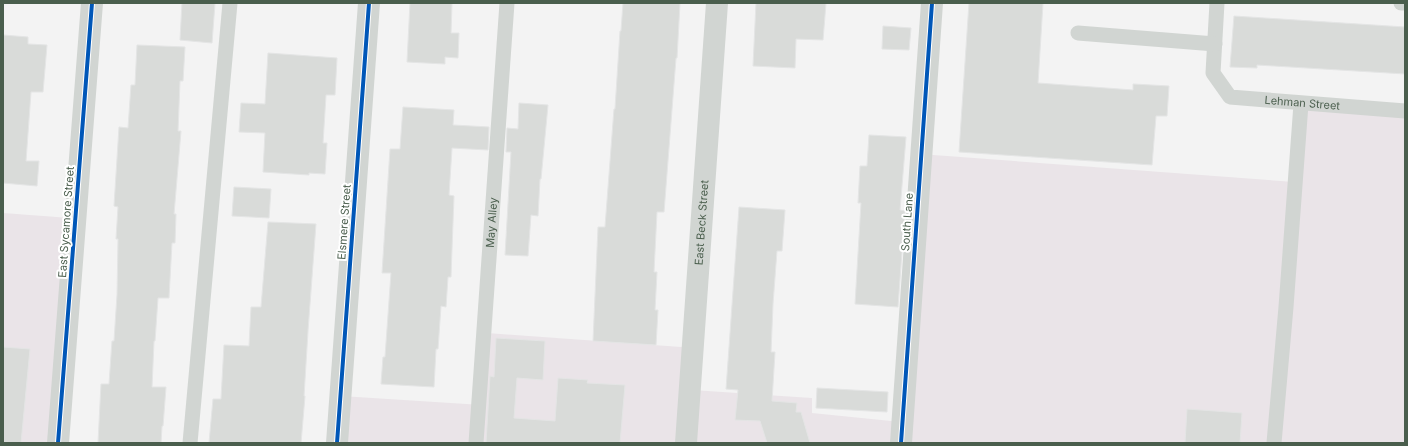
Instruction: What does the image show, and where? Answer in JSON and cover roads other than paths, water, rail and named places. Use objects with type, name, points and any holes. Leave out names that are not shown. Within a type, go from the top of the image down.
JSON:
[{"type":"street","name":"East Sycamore Street","points":[[58,443],[92,3]]},
{"type":"street","name":"Elsmere Street","points":[[337,443],[369,3]]},
{"type":"street","name":"East Beck Street","points":[[686,443],[717,3]]},
{"type":"street","name":"South Lane","points":[[901,443],[932,3]]},
{"type":"lane","points":[[190,443],[230,3]]},
{"type":"lane","name":"May Alley","points":[[476,443],[507,3]]},
{"type":"lane","points":[[1078,33],[1215,44],[1217,3]]},
{"type":"lane","name":"Lehman Street","points":[[1215,44],[1213,73],[1230,97],[1301,104],[1405,111]]},
{"type":"lane","points":[[1274,443],[1301,104]]}]
